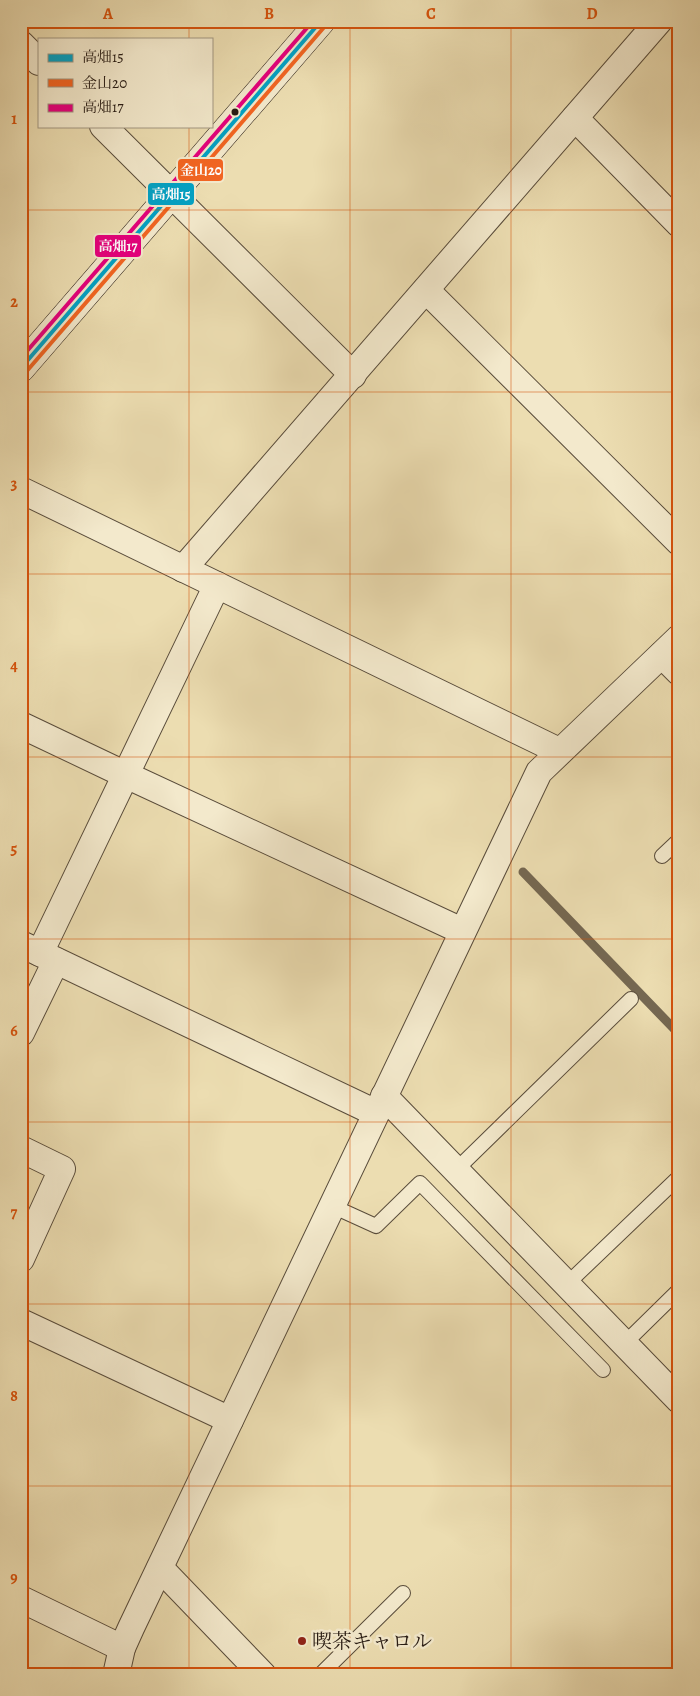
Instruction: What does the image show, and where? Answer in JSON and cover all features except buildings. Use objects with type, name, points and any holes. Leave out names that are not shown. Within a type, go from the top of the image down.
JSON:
[{"type":"street","points":[[21,368],[321,21]]},
{"type":"street","points":[[183,569],[659,21]]},
{"type":"street","points":[[21,44],[38,61]]},
{"type":"street","points":[[575,118],[679,224]]},
{"type":"street","points":[[105,128],[353,374]]},
{"type":"street","points":[[426,290],[679,542]]},
{"type":"street","points":[[21,490],[559,751]]},
{"type":"street","points":[[21,1034],[39,953],[217,585]]},
{"type":"street","points":[[116,1675],[122,1648],[538,772],[559,751],[673,655]]},
{"type":"street","points":[[21,725],[126,776],[462,931]]},
{"type":"street","points":[[39,953],[380,1105],[456,1170],[679,1400]]},
{"type":"street","points":[[21,1149],[62,1169],[21,1260]]},
{"type":"street","points":[[21,1322],[230,1420]]},
{"type":"street","points":[[160,1568],[263,1675]]},
{"type":"street","points":[[21,1599],[122,1648]]},
{"type":"lane","points":[[662,856],[679,840]]},
{"type":"lane","points":[[456,1170],[631,999]]},
{"type":"lane","points":[[567,1284],[679,1177]]},
{"type":"lane","points":[[332,1206],[376,1226],[420,1183],[603,1370]]},
{"type":"lane","points":[[624,1344],[679,1290]]},
{"type":"lane","points":[[320,1675],[403,1593]]},
{"type":"waterway","points":[[523,872],[679,1034]]},
{"type":"transit line","name":"高畑17","points":[[21,358],[313,21]]},
{"type":"transit line","name":"高畑15","points":[[21,368],[321,21]]},
{"type":"transit line","name":"金山20","points":[[26,372],[326,25]]},
{"type":"place","name":"喫茶キャロル","points":[[302,1641]]}]
